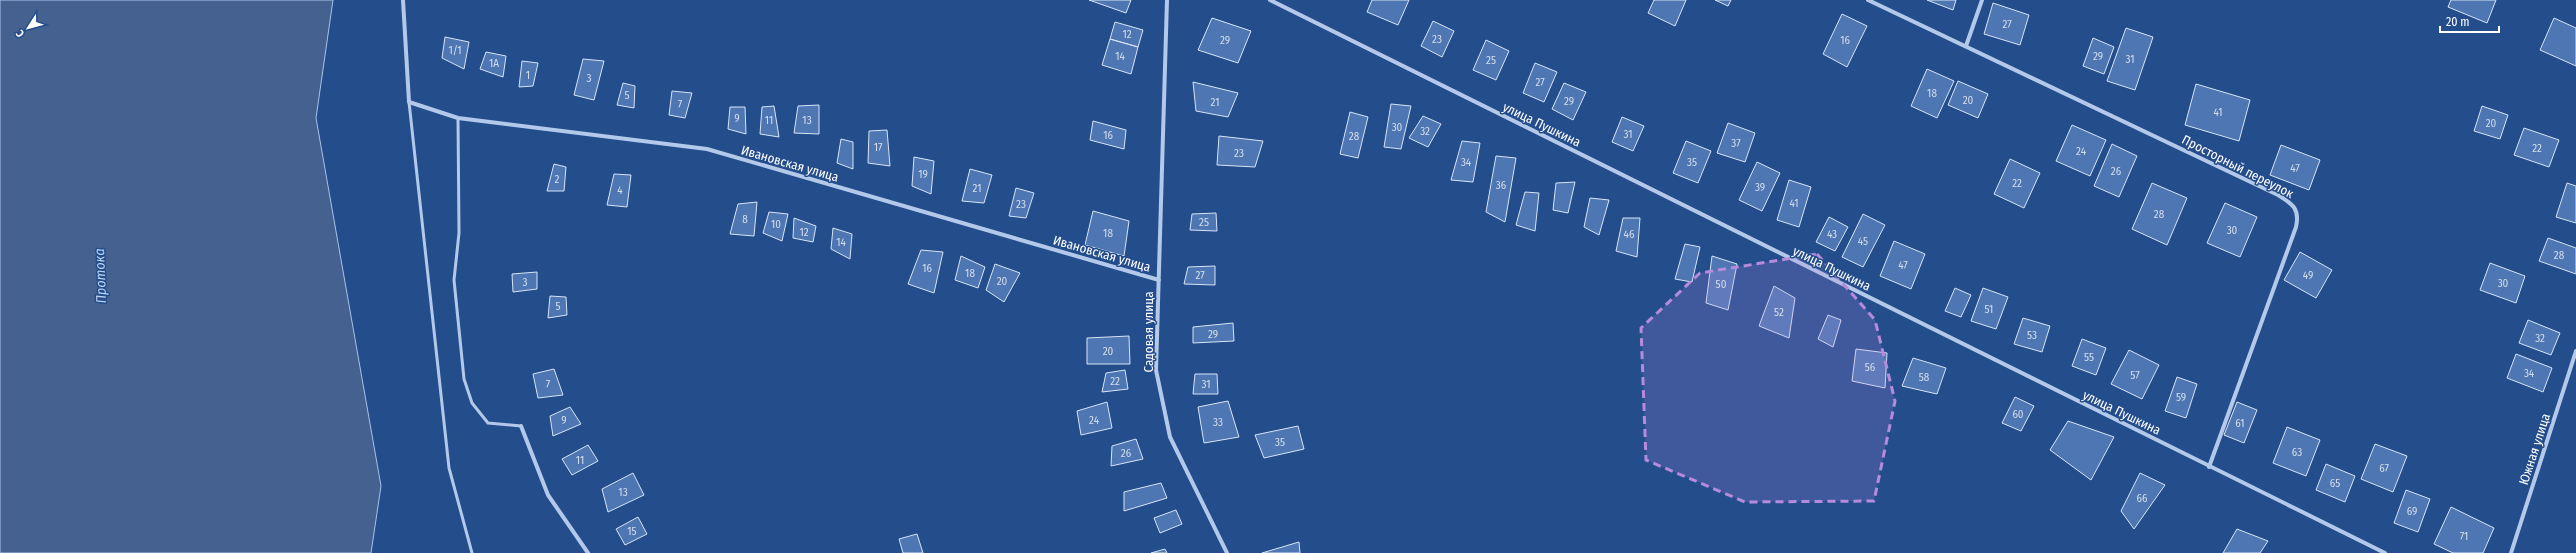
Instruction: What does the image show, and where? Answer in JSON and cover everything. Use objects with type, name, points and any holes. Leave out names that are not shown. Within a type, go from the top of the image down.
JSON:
[{"type":"street","points":[[402,0],[409,102]]},
{"type":"street","name":"Садовая улица","points":[[1167,0],[1156,370],[1170,437],[1227,553]]},
{"type":"street","name":"улица Пушкина","points":[[1270,0],[2385,553]]},
{"type":"street","name":"Просторный переулок","points":[[1868,0],[2278,195],[2294,204],[2298,216],[2296,227],[2209,467]]},
{"type":"street","points":[[1966,46],[1982,0]]},
{"type":"street","name":"Ивановская улица","points":[[409,102],[458,118],[707,149],[1159,280]]},
{"type":"street","name":"Южная улица","points":[[2511,553],[2576,351]]},
{"type":"street","points":[[521,426],[548,496],[588,553]]},
{"type":"lane","points":[[409,102],[449,468],[472,553]]},
{"type":"lane","points":[[458,118],[459,233],[454,280],[464,379],[472,403],[488,423],[521,426]]},
{"type":"highlighted area","points":[[1817,254],[1875,320],[1895,401],[1874,501],[1745,502],[1646,460],[1641,328],[1700,273]]},
{"type":"water","name":"Протока","points":[[0,0],[333,0],[316,118],[381,486],[371,553],[0,553]]},
{"type":"building","points":[[1089,0],[1131,0],[1126,13]]},
{"type":"building","points":[[1372,0],[1409,0],[1398,25],[1367,12]]},
{"type":"building","points":[[1654,0],[1686,0],[1675,26],[1648,13]]},
{"type":"building","points":[[1715,0],[1731,0],[1728,6]]},
{"type":"building","points":[[1927,0],[1956,0],[1953,10]]},
{"type":"building","points":[[2451,0],[2496,0],[2487,23],[2448,7]]},
{"type":"building","points":[[1993,3],[2029,15],[2020,45],[1984,34]]},
{"type":"building","points":[[1842,14],[1867,26],[1847,67],[1823,54]]},
{"type":"building","points":[[1212,18],[1251,31],[1238,63],[1198,50]]},
{"type":"building","points":[[2554,18],[2576,28],[2576,66],[2540,50]]},
{"type":"building","points":[[1433,21],[1454,31],[1442,57],[1421,46]]},
{"type":"building","points":[[1115,22],[1143,30],[1138,47],[1110,39]]},
{"type":"building","points":[[2126,28],[2153,37],[2135,90],[2107,81]]},
{"type":"building","points":[[445,37],[469,42],[464,69],[442,58]]},
{"type":"building","points":[[2093,38],[2114,47],[2104,74],[2083,66]]},
{"type":"building","points":[[1110,39],[1138,47],[1131,74],[1102,65]]},
{"type":"building","points":[[1486,40],[1509,51],[1496,80],[1473,70]]},
{"type":"building","points":[[486,52],[506,56],[503,77],[480,69]]},
{"type":"building","points":[[583,59],[604,61],[594,100],[574,95]]},
{"type":"building","points":[[522,61],[538,63],[533,86],[519,87]]},
{"type":"building","points":[[1535,63],[1557,72],[1544,102],[1523,93]]},
{"type":"building","points":[[1927,69],[1954,81],[1937,118],[1911,106]]},
{"type":"building","points":[[1958,81],[1988,94],[1978,118],[1948,105]]},
{"type":"building","points":[[1193,82],[1238,93],[1228,117],[1196,111]]},
{"type":"building","points":[[623,83],[635,86],[634,108],[617,105]]},
{"type":"building","points":[[1564,83],[1586,92],[1573,120],[1552,109]]},
{"type":"building","points":[[2196,84],[2250,100],[2239,141],[2185,125]]},
{"type":"building","points":[[672,91],[692,93],[685,118],[669,115]]},
{"type":"building","points":[[1391,104],[1411,106],[1401,149],[1384,147]]},
{"type":"building","points":[[819,105],[819,134],[794,133],[798,106]]},
{"type":"building","points":[[774,106],[779,137],[760,134],[762,107]]},
{"type":"building","points":[[2482,106],[2508,115],[2500,139],[2474,131]]},
{"type":"building","points":[[730,107],[745,107],[746,134],[728,129]]},
{"type":"building","points":[[1350,112],[1368,117],[1358,158],[1340,154]]},
{"type":"building","points":[[1423,116],[1441,124],[1428,147],[1409,138]]},
{"type":"building","points":[[1622,117],[1644,126],[1633,151],[1612,142]]},
{"type":"building","points":[[1093,121],[1126,130],[1124,149],[1090,140]]},
{"type":"building","points":[[1728,123],[1755,133],[1745,162],[1717,153]]},
{"type":"building","points":[[2072,125],[2106,140],[2090,176],[2056,161]]},
{"type":"building","points":[[2524,128],[2559,140],[2549,167],[2514,155]]},
{"type":"building","points":[[887,130],[890,166],[868,163],[869,131]]},
{"type":"building","points":[[1219,136],[1263,141],[1255,167],[1217,165]]},
{"type":"building","points":[[841,139],[853,142],[853,169],[837,163]]},
{"type":"building","points":[[1462,141],[1480,143],[1473,182],[1451,180]]},
{"type":"building","points":[[1686,141],[1711,151],[1698,183],[1673,173]]},
{"type":"building","points":[[2112,144],[2137,156],[2119,197],[2094,186]]},
{"type":"building","points":[[2281,145],[2320,160],[2309,190],[2270,175]]},
{"type":"building","points":[[1496,156],[1516,158],[1505,222],[1486,212]]},
{"type":"building","points":[[914,157],[934,161],[931,194],[912,186]]},
{"type":"building","points":[[2010,159],[2040,173],[2024,208],[1994,194]]},
{"type":"building","points":[[1757,162],[1780,173],[1762,211],[1739,200]]},
{"type":"building","points":[[554,164],[566,167],[564,191],[547,191]]},
{"type":"building","points":[[970,169],[992,175],[984,203],[962,201]]},
{"type":"building","points":[[614,174],[631,175],[627,207],[607,205]]},
{"type":"building","points":[[1789,180],[1811,187],[1799,227],[1777,220]]},
{"type":"building","points":[[1575,182],[1568,213],[1553,210],[1556,183]]},
{"type":"building","points":[[2152,183],[2187,198],[2167,245],[2132,229]]},
{"type":"building","points":[[2567,183],[2576,186],[2576,223],[2556,217]]},
{"type":"building","points":[[1016,188],[1034,193],[1026,218],[1009,216]]},
{"type":"building","points":[[1525,192],[1539,193],[1535,231],[1516,225]]},
{"type":"building","points":[[1590,198],[1609,200],[1599,235],[1584,227]]},
{"type":"building","points":[[757,202],[754,236],[730,234],[738,204]]},
{"type":"building","points":[[2225,203],[2257,217],[2240,257],[2207,243]]},
{"type":"building","points":[[1093,211],[1129,221],[1124,256],[1085,245]]},
{"type":"building","points":[[769,212],[788,214],[782,241],[763,233]]},
{"type":"building","points":[[1216,213],[1217,231],[1190,230],[1192,214]]},
{"type":"building","points":[[1863,214],[1885,225],[1863,267],[1842,257]]},
{"type":"building","points":[[1829,217],[1848,227],[1835,251],[1816,242]]},
{"type":"building","points":[[794,218],[816,226],[813,242],[793,238]]},
{"type":"building","points":[[1623,218],[1640,218],[1637,257],[1616,251]]},
{"type":"building","points":[[833,228],[852,234],[850,259],[831,249]]},
{"type":"building","points":[[2548,238],[2576,248],[2576,274],[2539,261]]},
{"type":"building","points":[[1894,241],[1925,254],[1911,289],[1880,276]]},
{"type":"building","points":[[1685,244],[1700,247],[1692,282],[1675,279]]},
{"type":"building","points":[[921,250],[943,252],[934,293],[908,284]]},
{"type":"building","points":[[2300,252],[2332,270],[2316,298],[2284,280]]},
{"type":"building","points":[[961,256],[985,267],[978,288],[955,280]]},
{"type":"building","points":[[1712,256],[1737,264],[1728,310],[1706,303]]},
{"type":"building","points":[[2490,263],[2525,276],[2516,303],[2480,290]]},
{"type":"building","points":[[995,264],[1020,273],[1004,302],[986,290]]},
{"type":"building","points":[[1215,266],[1215,285],[1184,284],[1188,267]]},
{"type":"building","points":[[537,272],[537,289],[513,292],[512,274]]},
{"type":"building","points":[[1774,286],[1795,298],[1789,338],[1759,326]]},
{"type":"building","points":[[1955,288],[1971,295],[1961,317],[1945,311]]},
{"type":"building","points":[[1983,288],[2008,297],[1996,329],[1971,321]]},
{"type":"building","points":[[550,296],[566,297],[567,315],[548,318]]},
{"type":"building","points":[[1828,315],[1841,320],[1833,347],[1818,339]]},
{"type":"building","points":[[2023,318],[2050,326],[2042,352],[2014,344]]},
{"type":"building","points":[[2528,320],[2560,333],[2551,355],[2519,343]]},
{"type":"building","points":[[1233,323],[1234,341],[1193,343],[1193,327]]},
{"type":"building","points":[[1129,336],[1130,364],[1087,364],[1087,338]]},
{"type":"building","points":[[2082,339],[2106,348],[2096,375],[2072,366]]},
{"type":"building","points":[[1856,349],[1887,353],[1885,388],[1852,381]]},
{"type":"building","points":[[2129,350],[2159,365],[2142,399],[2111,384]]},
{"type":"building","points":[[2516,354],[2552,368],[2543,392],[2507,378]]},
{"type":"building","points":[[1913,358],[1946,368],[1937,394],[1902,386]]},
{"type":"building","points":[[554,369],[563,395],[538,398],[533,374]]},
{"type":"building","points":[[1125,370],[1128,389],[1102,392],[1106,373]]},
{"type":"building","points":[[1195,374],[1217,374],[1218,394],[1193,394]]},
{"type":"building","points":[[2177,377],[2197,384],[2186,418],[2165,411]]},
{"type":"building","points":[[2015,397],[2034,406],[2021,431],[2002,423]]},
{"type":"building","points":[[1228,401],[1239,437],[1204,443],[1198,407]]},
{"type":"building","points":[[1107,402],[1112,428],[1081,435],[1077,411]]},
{"type":"building","points":[[2237,402],[2257,410],[2244,443],[2224,435]]},
{"type":"building","points":[[570,407],[581,424],[553,436],[550,416]]},
{"type":"building","points":[[2068,421],[2114,437],[2091,480],[2050,450]]},
{"type":"building","points":[[1298,426],[1304,449],[1264,458],[1255,435]]},
{"type":"building","points":[[2287,427],[2320,440],[2306,476],[2273,463]]},
{"type":"building","points":[[1136,439],[1143,459],[1111,466],[1112,446]]},
{"type":"building","points":[[2375,444],[2407,456],[2393,492],[2361,479]]},
{"type":"building","points":[[588,445],[598,461],[572,475],[562,459]]},
{"type":"building","points":[[2326,464],[2355,476],[2345,502],[2316,490]]},
{"type":"building","points":[[633,473],[644,495],[608,512],[602,489]]},
{"type":"building","points":[[2140,473],[2165,485],[2134,529],[2121,511]]},
{"type":"building","points":[[1161,483],[1167,498],[1124,511],[1124,492]]},
{"type":"building","points":[[2406,490],[2430,499],[2418,532],[2394,523]]},
{"type":"building","points":[[2451,507],[2494,528],[2483,553],[2453,553],[2434,544]]},
{"type":"building","points":[[1176,510],[1182,524],[1160,533],[1154,518]]},
{"type":"building","points":[[638,517],[647,534],[625,545],[616,529]]},
{"type":"building","points":[[2237,529],[2268,541],[2260,553],[2223,553]]},
{"type":"building","points":[[917,534],[923,553],[903,553],[899,539]]},
{"type":"building","points":[[1299,542],[1300,553],[1262,553]]},
{"type":"building","points":[[1165,549],[1167,553],[1151,553]]}]
